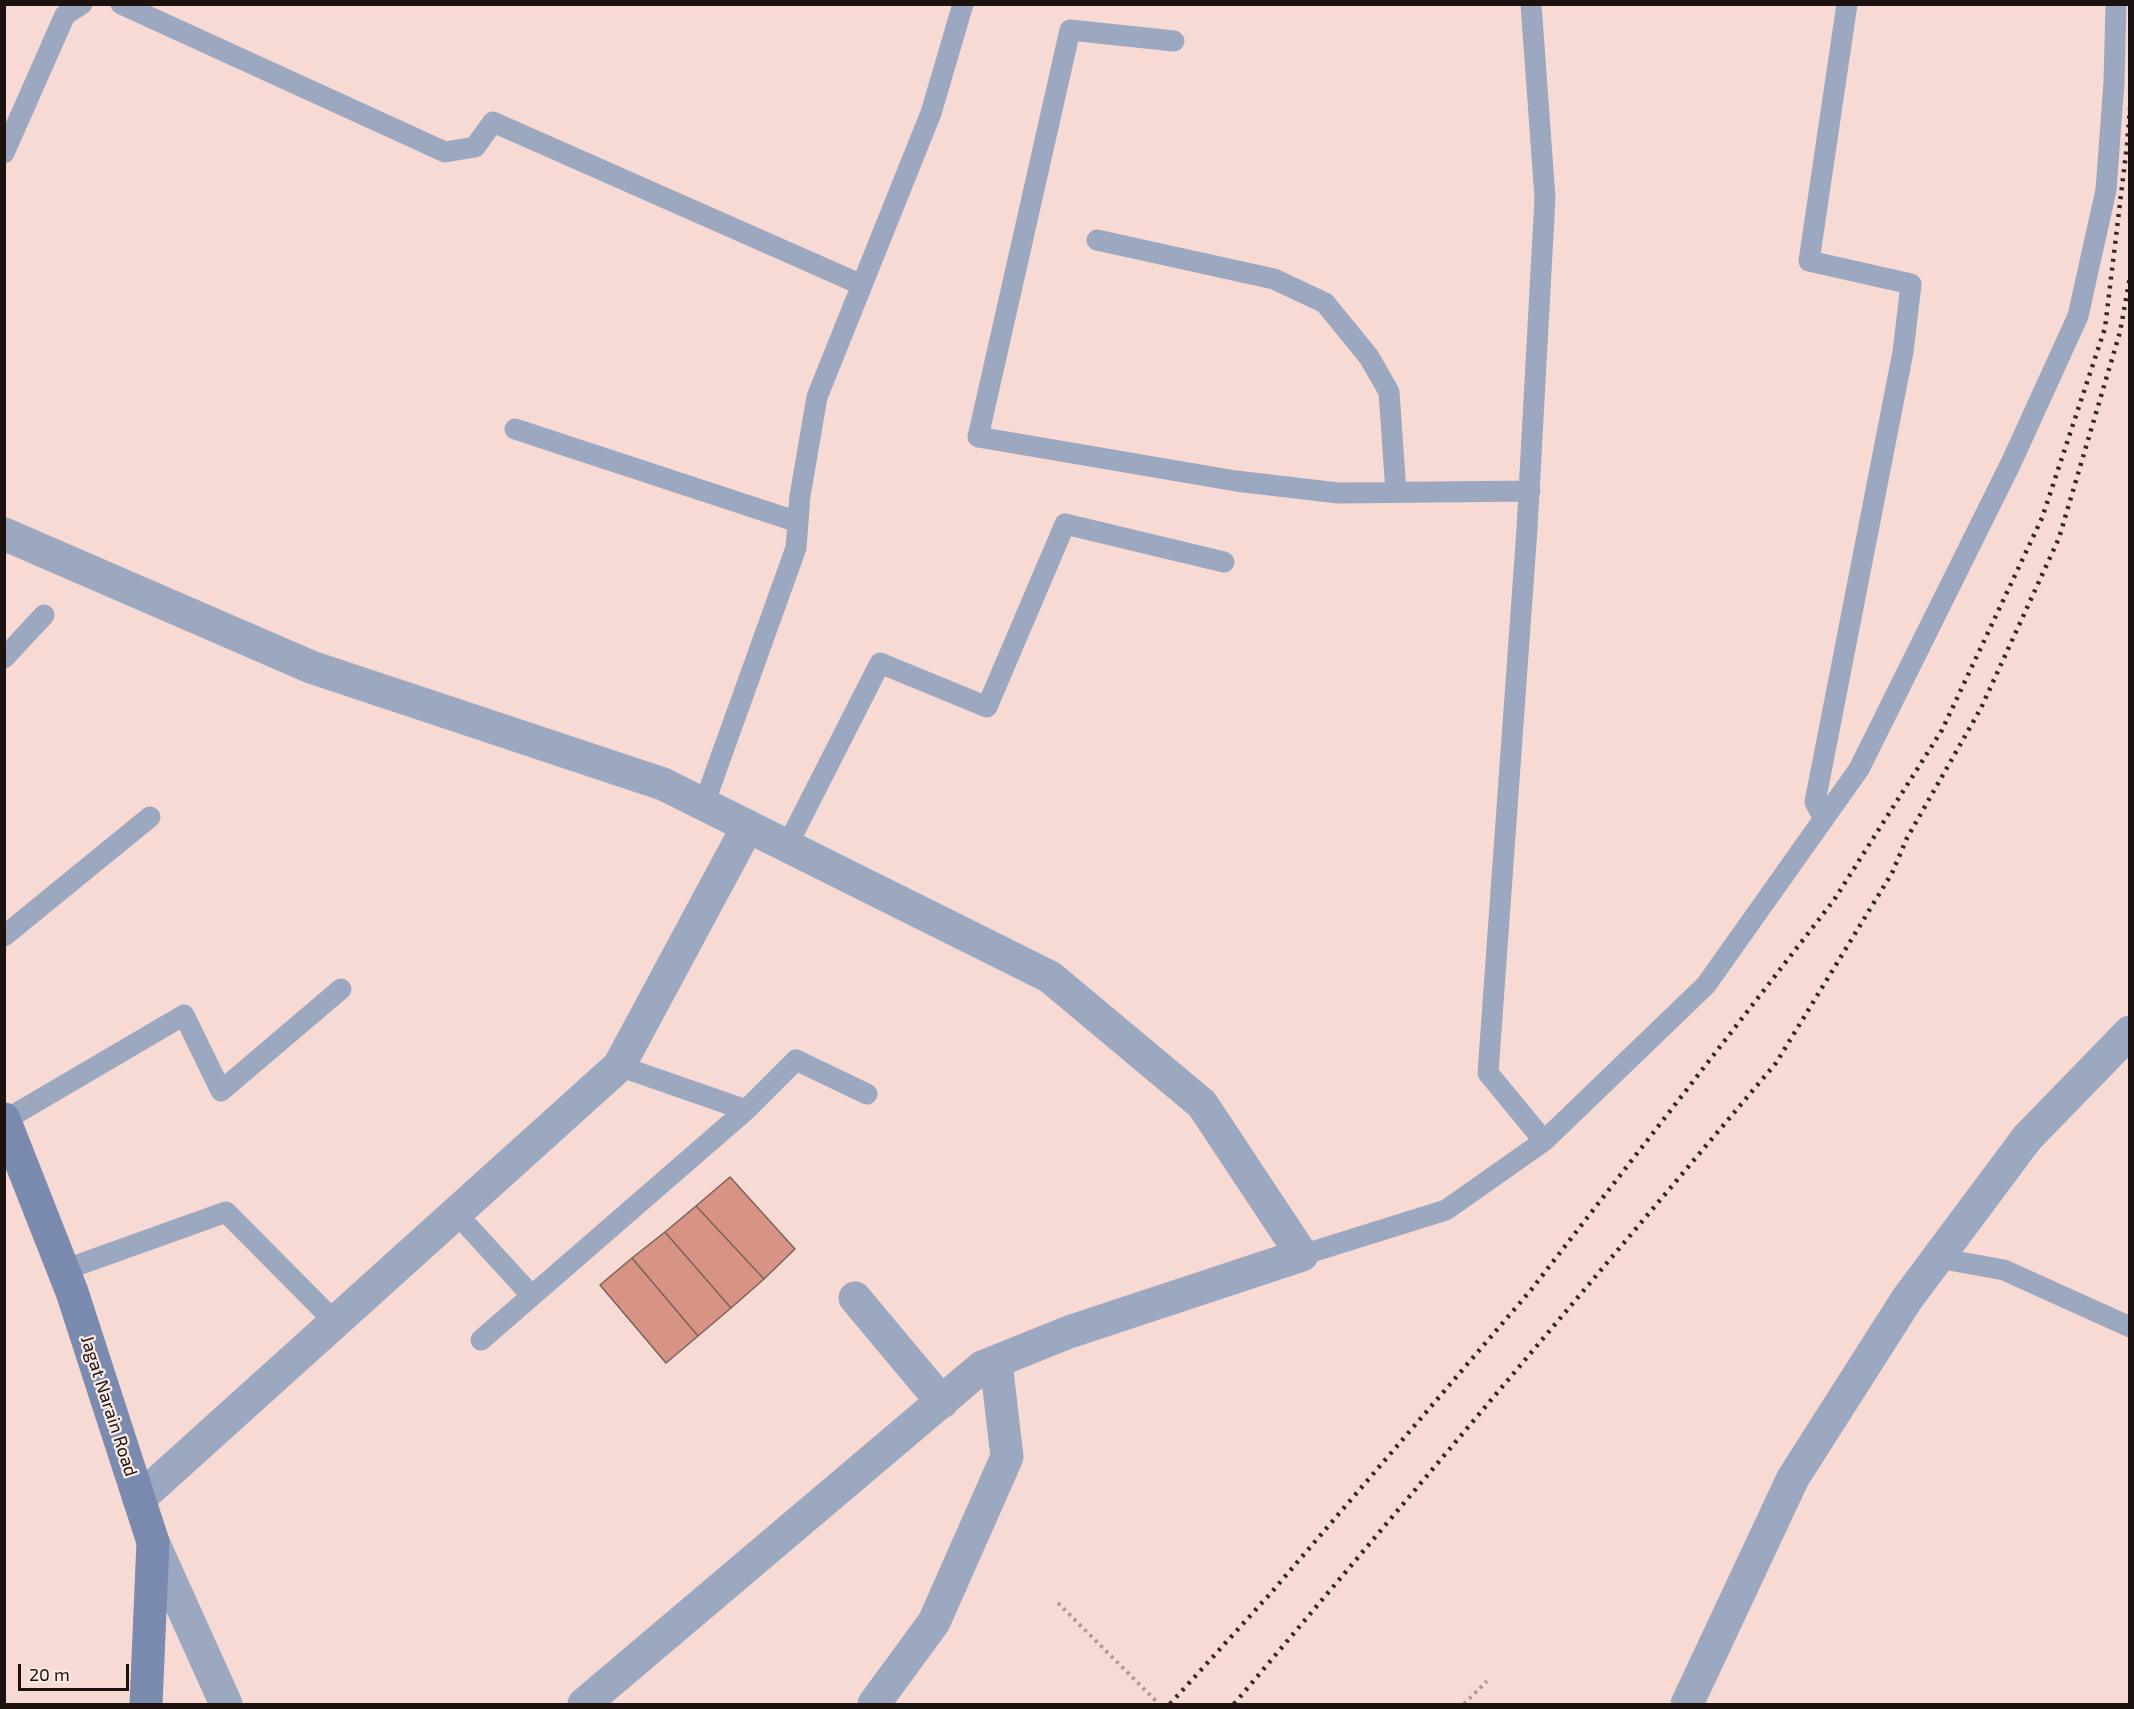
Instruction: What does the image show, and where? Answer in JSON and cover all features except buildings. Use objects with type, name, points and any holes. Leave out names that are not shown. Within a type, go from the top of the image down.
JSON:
[{"type":"street","points":[[4,534],[311,667],[663,784],[1050,977],[1202,1104],[1302,1255],[1069,1332],[982,1367],[584,1704]]},
{"type":"street","points":[[139,1499],[619,1066],[748,826]]},
{"type":"street","points":[[1694,1701],[1793,1478],[1907,1299],[2027,1138],[2125,1046]]},
{"type":"street","name":"Jagat Narain Road","points":[[5,1120],[64,1270],[153,1542],[146,1704]]},
{"type":"street","points":[[855,1298],[942,1402]]},
{"type":"street","points":[[874,1704],[934,1622],[1007,1457],[996,1362]]},
{"type":"street","points":[[153,1542],[226,1704]]},
{"type":"lane","points":[[4,153],[11,121],[65,15],[82,4]]},
{"type":"lane","points":[[121,4],[445,152],[475,147],[493,122],[862,285]]},
{"type":"lane","points":[[704,804],[795,548],[800,496],[817,397],[931,113],[963,4]]},
{"type":"lane","points":[[1531,4],[1545,198],[1530,491],[1488,1073],[1544,1141]]},
{"type":"lane","points":[[1824,819],[1815,802],[1903,352],[1911,284],[1809,261],[1847,4]]},
{"type":"lane","points":[[1302,1255],[1446,1210],[1544,1141],[1706,986],[1859,769],[2011,463],[2078,316],[2106,190],[2114,82],[2116,4]]},
{"type":"lane","points":[[1174,42],[1070,30],[978,437],[1236,481],[1338,493],[1530,491]]},
{"type":"lane","points":[[1097,240],[1274,279],[1325,303],[1369,357],[1389,392],[1396,492]]},
{"type":"lane","points":[[515,429],[798,522]]},
{"type":"lane","points":[[787,846],[880,663],[987,707],[1065,524],[1224,562]]},
{"type":"lane","points":[[4,658],[44,615]]},
{"type":"lane","points":[[4,936],[150,817]]},
{"type":"lane","points":[[5,1120],[184,1015],[221,1091],[341,988]]},
{"type":"lane","points":[[481,1340],[746,1110],[796,1060],[867,1094]]},
{"type":"lane","points":[[619,1066],[746,1110]]},
{"type":"lane","points":[[64,1270],[226,1212],[335,1322]]},
{"type":"lane","points":[[456,1213],[532,1296]]},
{"type":"lane","points":[[1938,1258],[2004,1270],[2130,1327]]},
{"type":"path","points":[[1058,1603],[1159,1704]]},
{"type":"path","points":[[1464,1704],[1487,1681]]},
{"type":"railway","points":[[1170,1704],[1270,1594],[1531,1290],[1834,900],[1942,730],[2042,518],[2105,328],[2130,108]]},
{"type":"railway","points":[[1234,1704],[1776,1063],[1892,873],[1907,838],[1981,708],[2059,538],[2120,332],[2130,277]]}]
